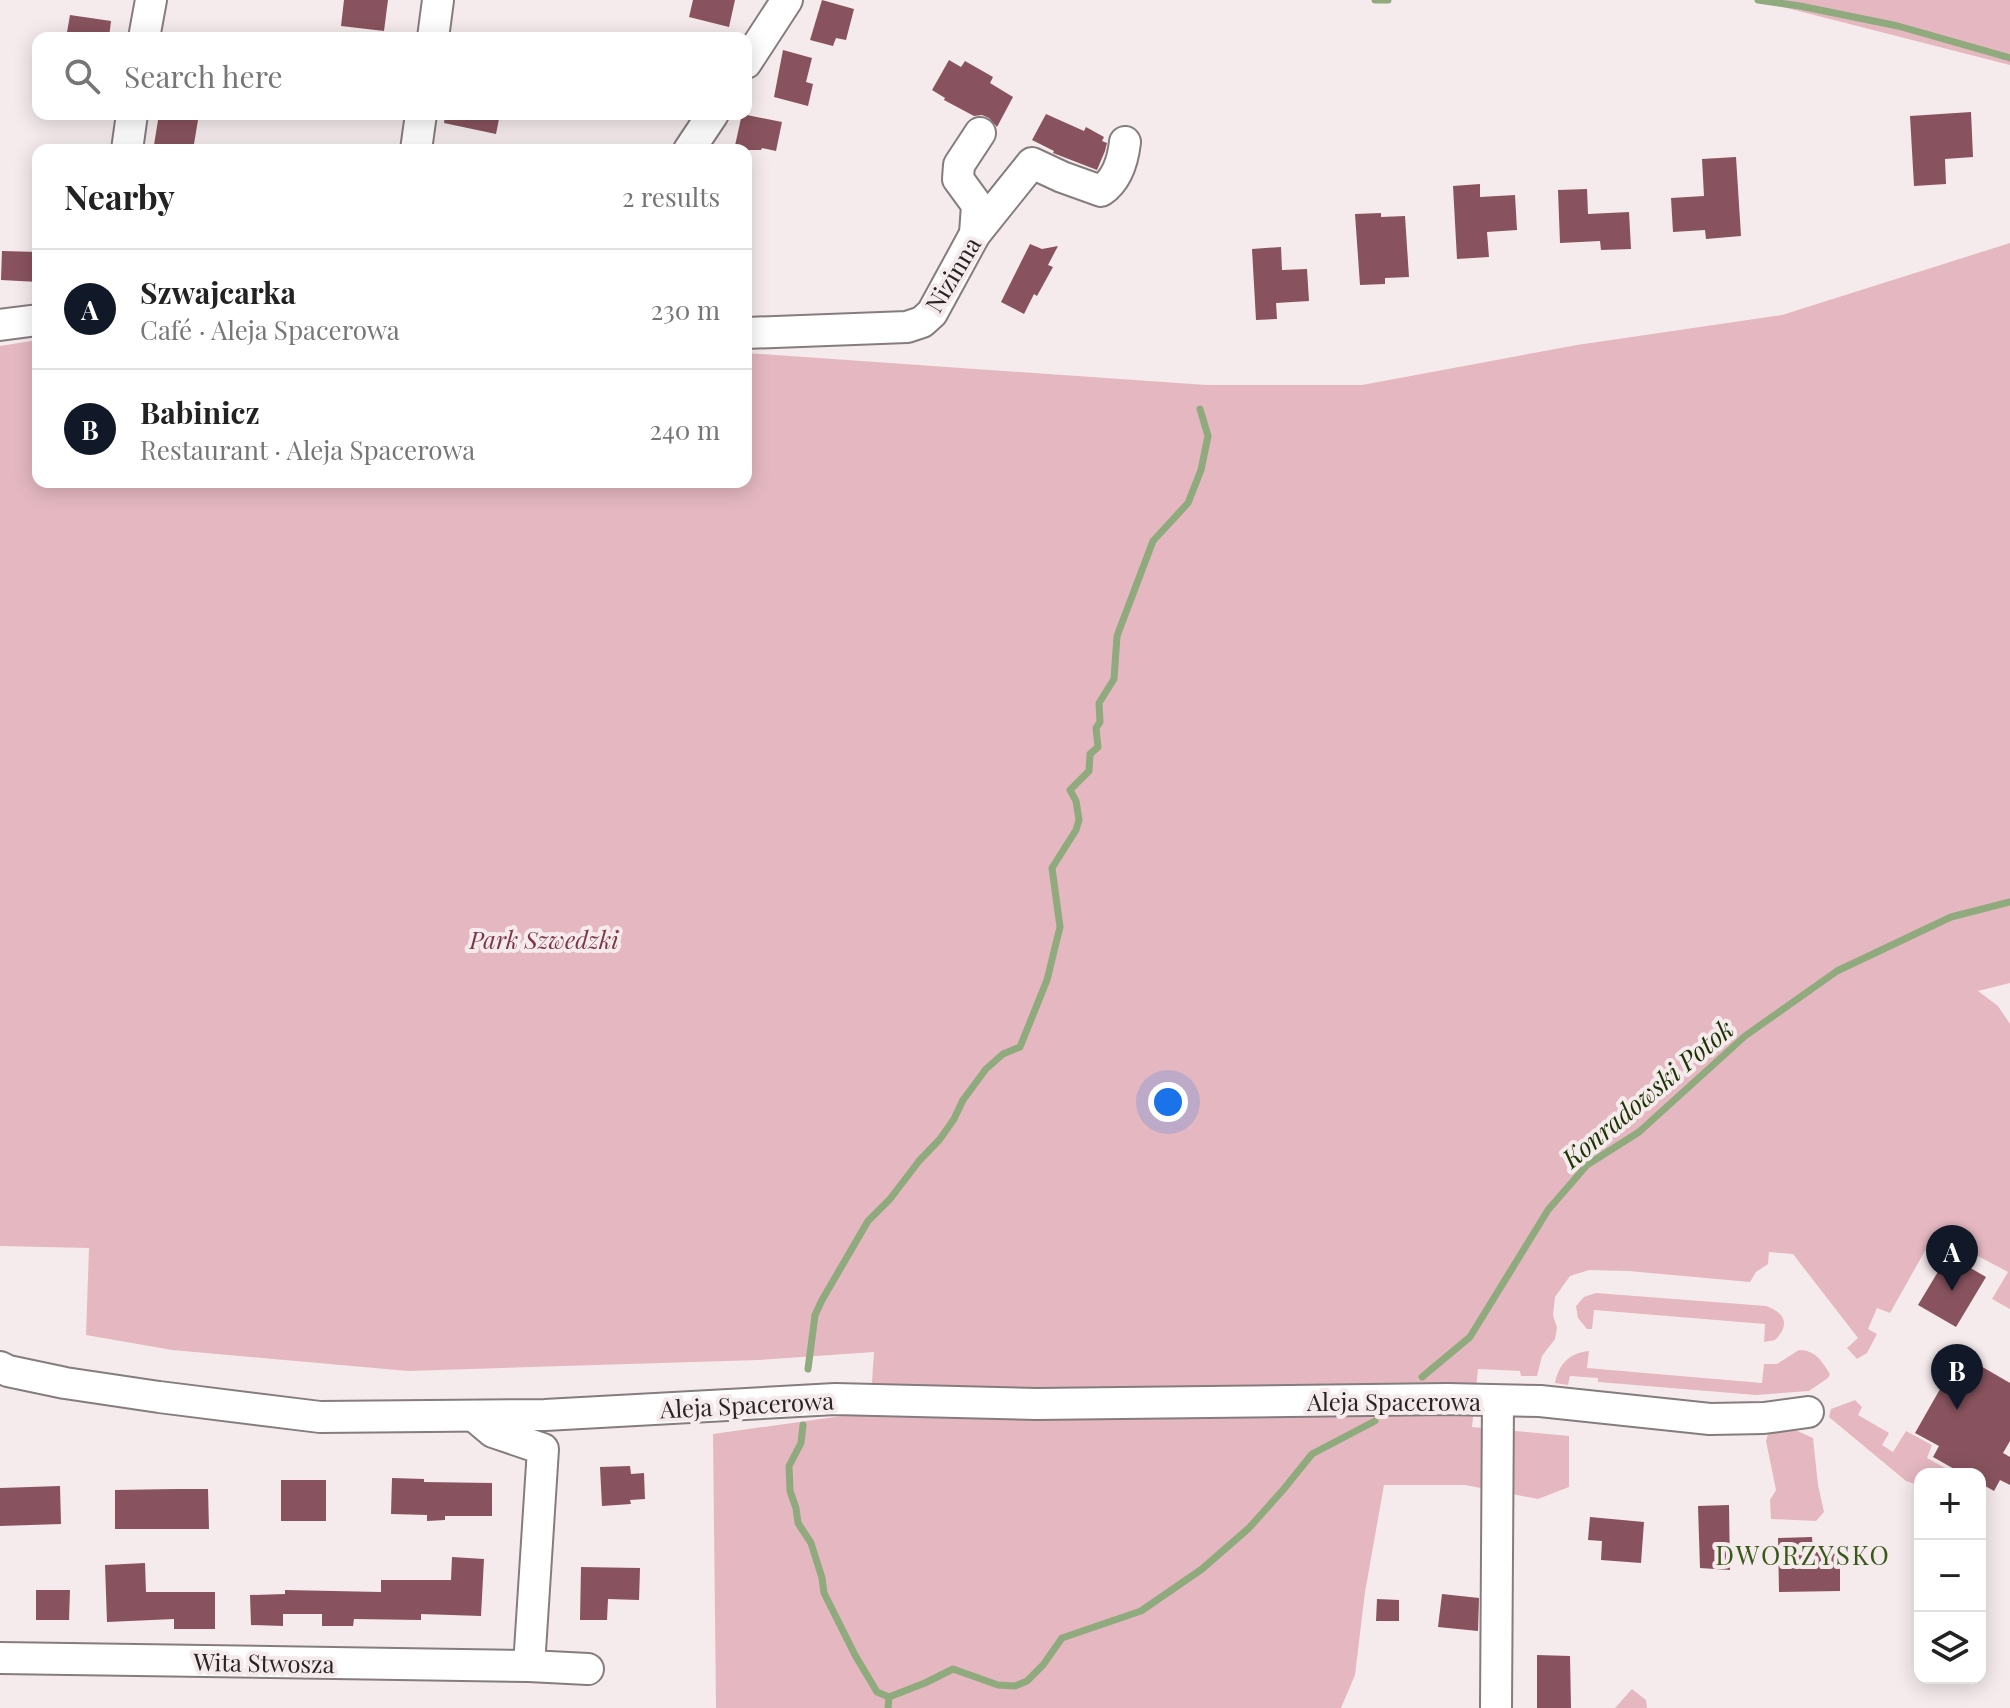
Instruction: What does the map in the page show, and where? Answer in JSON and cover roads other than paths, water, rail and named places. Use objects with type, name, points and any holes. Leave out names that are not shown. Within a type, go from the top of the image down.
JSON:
[{"type":"street","points":[[145,32],[151,0]]},
{"type":"street","points":[[434,32],[438,0]]},
{"type":"street","points":[[752,54],[787,0]]},
{"type":"street","points":[[128,144],[131,120]]},
{"type":"street","points":[[417,144],[420,120]]},
{"type":"street","points":[[693,144],[709,120]]},
{"type":"street","points":[[975,234],[977,205],[958,179],[959,165],[980,133]]},
{"type":"street","name":"Nizinna","points":[[752,333],[907,327],[922,322],[932,313],[975,234],[1032,163],[1101,191],[1118,171],[1125,142]]},
{"type":"street","points":[[0,325],[32,321]]},
{"type":"street","name":"Aleja Spacerowa","points":[[0,1367],[65,1383],[320,1417],[563,1414],[835,1399],[1036,1404],[1447,1399],[1540,1401],[1710,1419],[1764,1418],[1808,1412]]},
{"type":"street","name":"Aleja Spacerowa","points":[[1496,1708],[1498,1401]]},
{"type":"street","points":[[529,1666],[543,1449],[562,1422],[563,1414]]},
{"type":"street","points":[[474,1416],[493,1432],[543,1449]]},
{"type":"street","name":"Wita Stwosza","points":[[0,1658],[588,1669]]},
{"type":"waterway","points":[[1375,0],[1388,0]]},
{"type":"waterway","points":[[1758,0],[1898,26],[2010,58]]},
{"type":"waterway","points":[[808,1369],[815,1315],[868,1221],[940,1139],[986,1069],[1003,1054],[1020,1047],[1047,980],[1060,927],[1052,868],[1079,820],[1076,801],[1070,790],[1089,771],[1090,754],[1098,747],[1096,728],[1100,722],[1099,703],[1114,679],[1117,636],[1153,541],[1188,503],[1201,470],[1208,436],[1200,409]]},
{"type":"waterway","name":"Konradowski Potok","points":[[1422,1377],[1470,1337],[1548,1210],[1587,1165],[1639,1132],[1745,1036],[1837,971],[1951,917],[2010,902]]},
{"type":"waterway","name":"Konradowski Potok","points":[[888,1708],[889,1697],[953,1669],[998,1685],[1015,1686],[1027,1681],[1062,1638],[1141,1611],[1202,1569],[1249,1528],[1312,1454],[1375,1421]]},
{"type":"waterway","points":[[803,1425],[801,1443],[789,1466],[790,1491],[798,1523],[811,1543],[824,1593],[855,1655],[877,1692],[889,1697]]},
{"type":"place","name":"Szwajcarka","points":[[1952,1291]]},
{"type":"place","name":"Babinicz","points":[[1957,1410]]},
{"type":"district","name":"DWORZYSKO","points":[[1803,1554]]},
{"type":"park label","name":"Park Szwedzki","points":[[544,939]]}]
